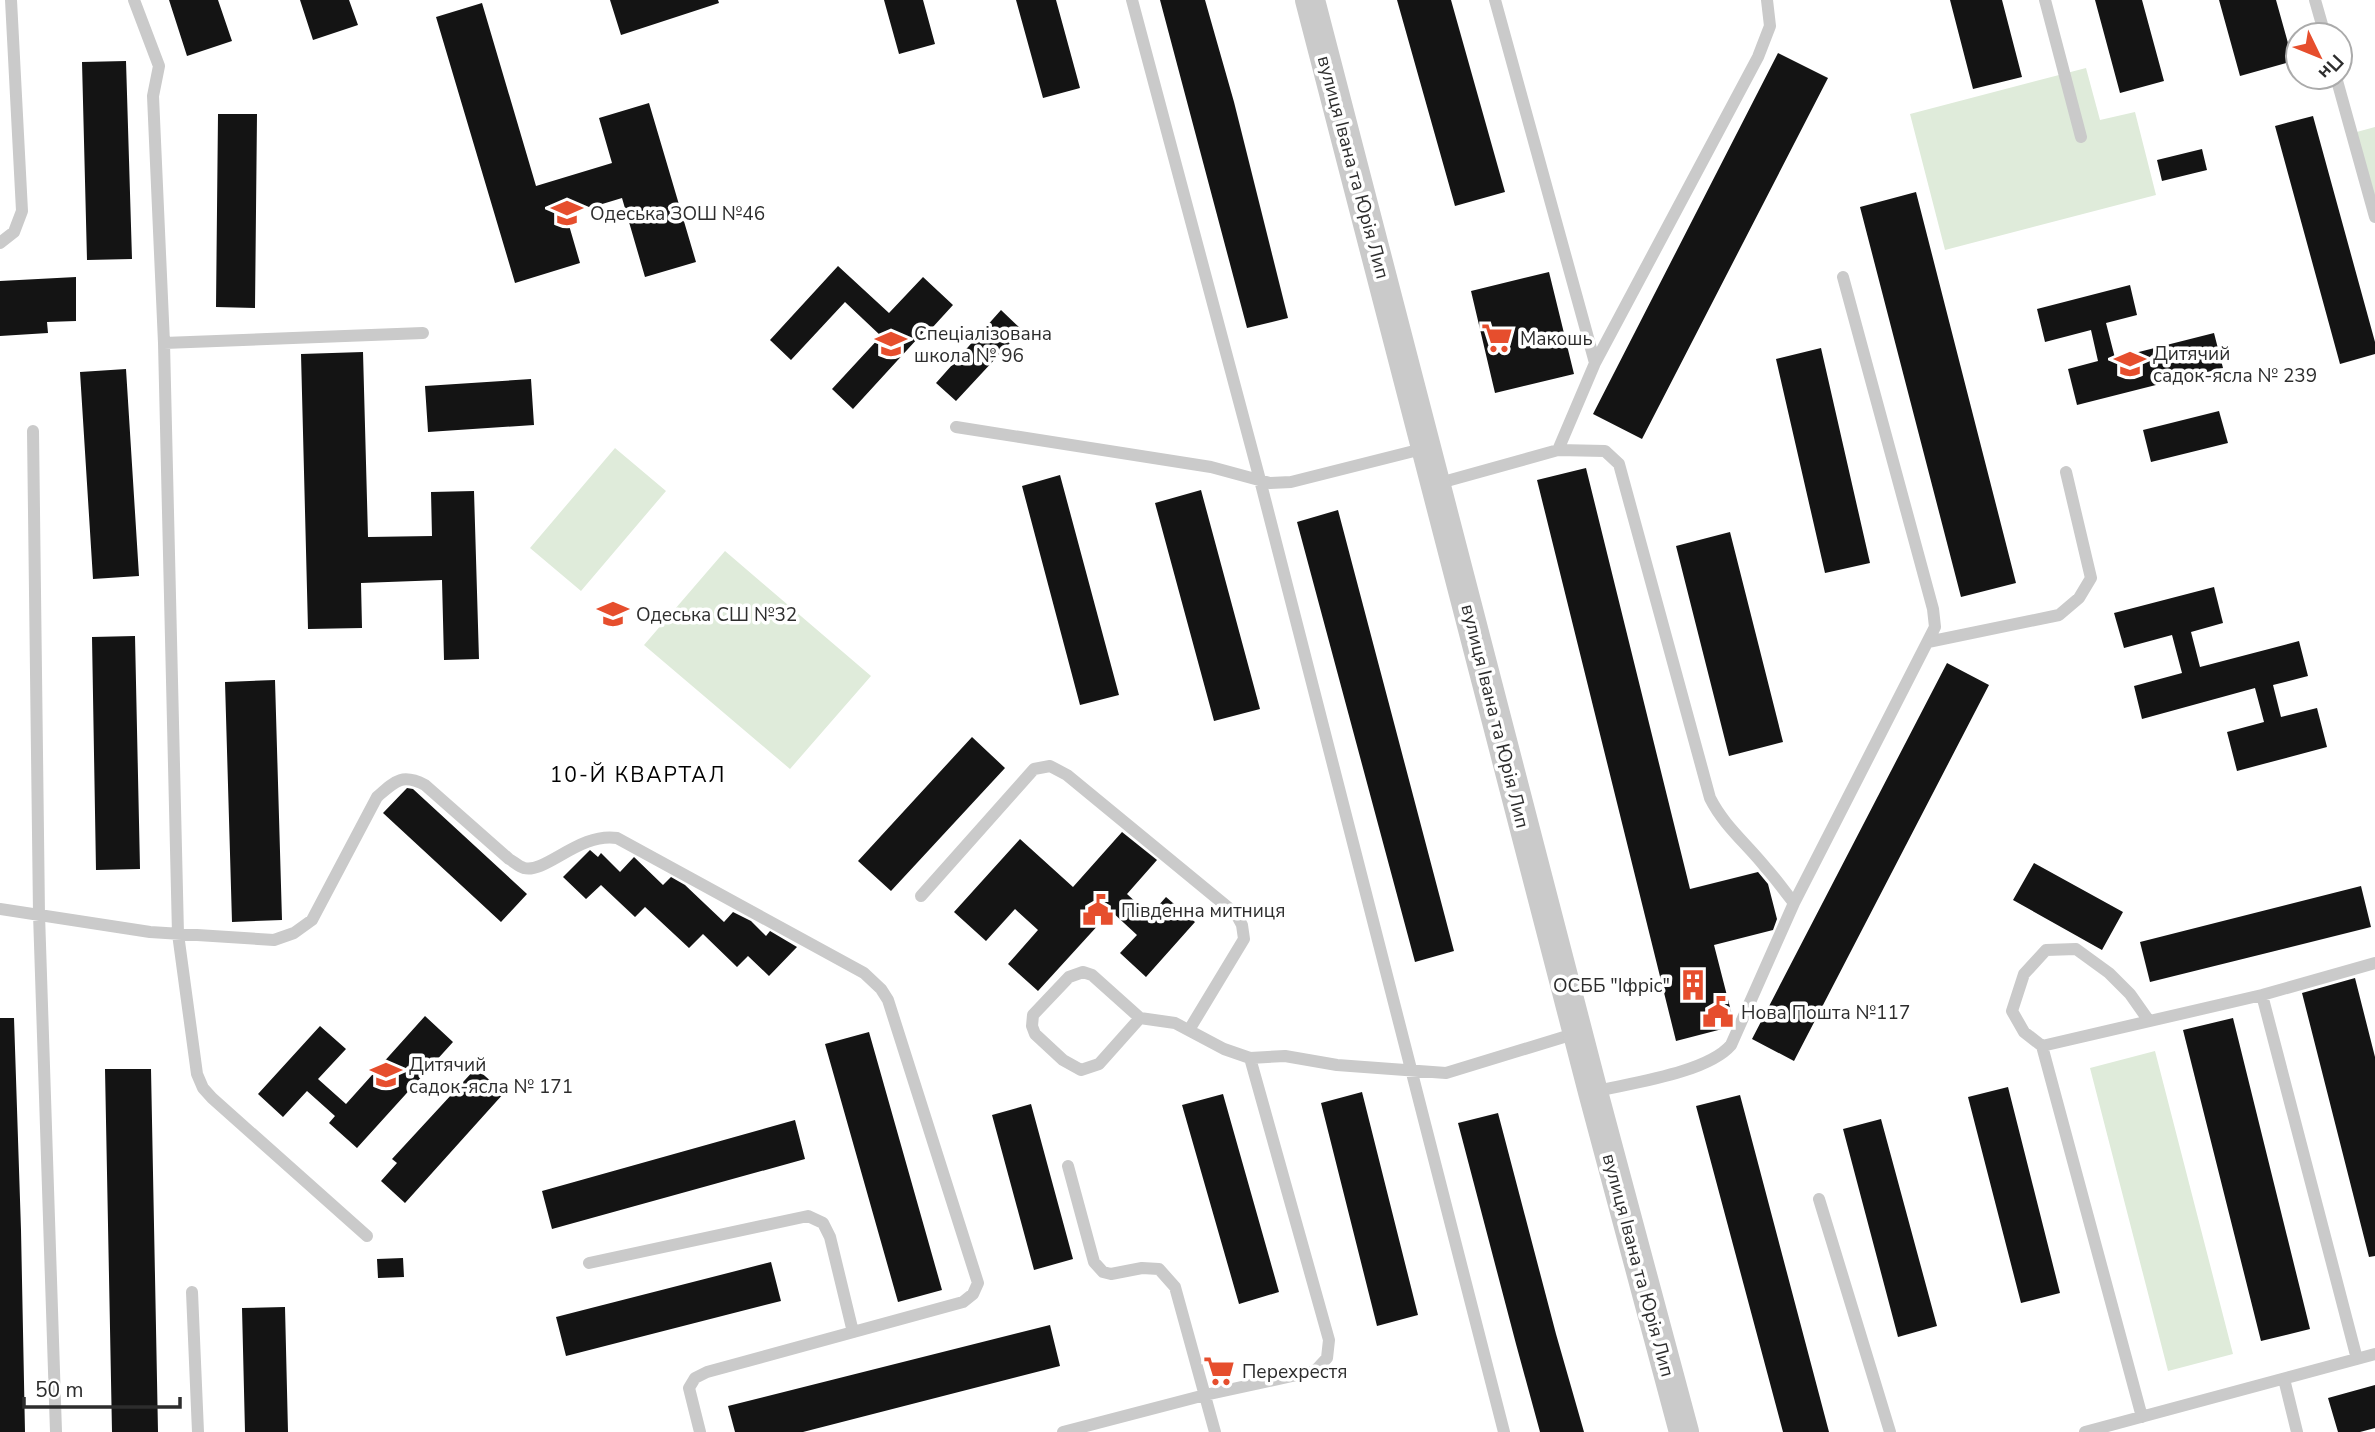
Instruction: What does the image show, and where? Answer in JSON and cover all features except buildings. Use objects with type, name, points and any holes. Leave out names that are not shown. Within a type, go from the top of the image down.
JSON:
[{"type":"street","name":"вулиця Івана та Юрія Лип","points":[[1310,0],[1577,1033],[1684,1432]]},
{"type":"lane","points":[[0,243],[14,232],[22,211],[11,0]]},
{"type":"lane","points":[[134,0],[159,66],[153,96],[164,344],[178,934],[197,1074],[203,1088],[368,1236]]},
{"type":"lane","points":[[1132,0],[1260,480],[1504,1432]]},
{"type":"lane","points":[[1495,0],[1595,363]]},
{"type":"lane","points":[[1558,450],[1595,363],[1758,57],[1770,26],[1767,0]]},
{"type":"lane","points":[[2045,0],[2081,137]]},
{"type":"lane","points":[[2315,0],[2321,21]]},
{"type":"lane","points":[[2340,91],[2375,217]]},
{"type":"lane","points":[[1593,1093],[1702,1065],[1723,1054],[1731,1045],[1794,903],[1935,627],[1933,610],[1843,277]]},
{"type":"lane","points":[[164,344],[422,333]]},
{"type":"lane","points":[[956,427],[1211,467],[1270,483],[1291,482],[1426,447]]},
{"type":"lane","points":[[33,431],[39,914],[56,1432]]},
{"type":"lane","points":[[1436,484],[1558,450],[1605,451],[1619,464],[1710,798],[1732,832],[1765,866],[1794,903]]},
{"type":"lane","points":[[1928,642],[2059,615],[2079,598],[2091,578],[2066,472]]},
{"type":"lane","points":[[921,896],[1034,769],[1050,766],[1067,775],[1226,905],[1236,914],[1242,925],[1244,939],[1189,1030]]},
{"type":"lane","points":[[0,909],[178,934],[274,940],[293,933],[312,920],[377,797],[394,782],[411,778],[425,785],[509,859],[524,868],[538,867],[584,842],[604,836],[617,838],[864,973],[888,1000],[978,1283],[973,1294],[963,1302],[708,1372],[695,1378],[689,1388],[700,1432]]},
{"type":"lane","points":[[2142,1417],[2042,1046],[2024,1032],[2012,1011],[2024,974],[2046,950],[2076,949],[2109,973],[2130,994],[2149,1021]]},
{"type":"lane","points":[[2042,1046],[2262,995],[2375,963]]},
{"type":"lane","points":[[1140,1018],[1099,1064],[1081,1070],[1063,1060],[1035,1034],[1032,1026],[1034,1015],[1069,977],[1083,972],[1092,975],[1140,1018],[1175,1023],[1224,1049],[1250,1058],[1285,1056],[1337,1065],[1446,1073],[1577,1033]]},
{"type":"lane","points":[[2262,995],[2357,1359]]},
{"type":"lane","points":[[1063,1432],[1205,1395],[1315,1371],[1327,1358],[1329,1340],[1250,1058]]},
{"type":"lane","points":[[1068,1166],[1094,1262],[1103,1272],[1111,1274],[1142,1268],[1159,1269],[1175,1287],[1216,1432]]},
{"type":"lane","points":[[1819,1199],[1891,1432]]},
{"type":"lane","points":[[589,1263],[808,1216],[822,1223],[830,1237],[853,1332]]},
{"type":"lane","points":[[192,1292],[198,1432]]},
{"type":"lane","points":[[2085,1432],[2375,1354]]},
{"type":"lane","points":[[2284,1379],[2297,1432]]},
{"type":"green space","points":[[2086,68],[2100,120],[2135,112],[2156,195],[1945,250],[1910,114]]},
{"type":"green space","points":[[2375,127],[2375,216],[2353,133]]},
{"type":"green space","points":[[615,448],[666,491],[581,591],[530,548]]},
{"type":"green space","points":[[725,551],[871,676],[790,769],[644,645]]},
{"type":"green space","points":[[2155,1051],[2233,1354],[2168,1371],[2090,1068]]},
{"type":"place","name":"Одеська ЗОШ №46","points":[[567,213]]},
{"type":"place","name":"Макошь","points":[[1497,338]]},
{"type":"place","name":"Спеціалізована школа № 96","points":[[891,344]]},
{"type":"place","name":"Дитячий садок-ясла № 239","points":[[2130,364]]},
{"type":"place","name":"Одеська СШ №32","points":[[613,614]]},
{"type":"place","name":"Південна митниця","points":[[1098,910]]},
{"type":"place","name":"ОСББ \"Іфріс\"","points":[[1693,985]]},
{"type":"place","name":"Нова Пошта №117","points":[[1718,1012]]},
{"type":"place","name":"Дитячий садок-ясла № 171","points":[[386,1075]]},
{"type":"place","name":"Перехрестя","points":[[1219,1371]]},
{"type":"district","name":"10-Й КВАРТАЛ","points":[[638,775]]}]
